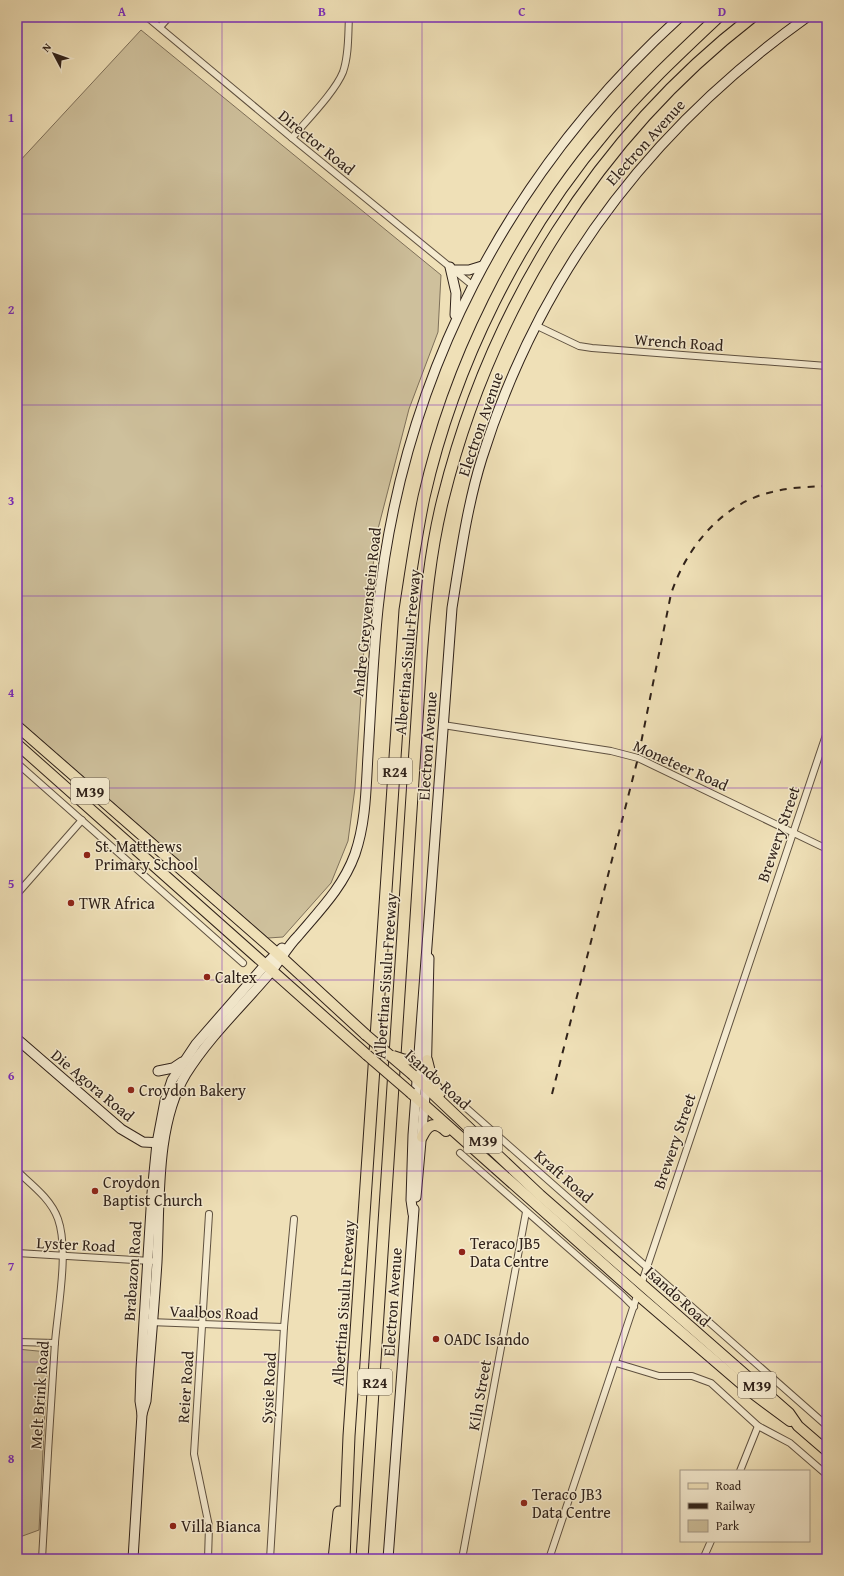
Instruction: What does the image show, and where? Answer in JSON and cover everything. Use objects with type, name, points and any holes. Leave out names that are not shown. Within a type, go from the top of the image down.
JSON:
[{"type":"highway","name":"Albertina Sisulu Freeway","points":[[344,1559],[347,1471],[406,610],[413,553],[424,497],[447,418],[467,362],[506,278],[536,227],[606,131],[648,84],[718,17]]},
{"type":"highway","name":"Albertina Sisulu Freeway","points":[[362,1559],[367,1505],[420,658],[429,569],[443,500],[463,429],[491,356],[523,289],[552,239],[591,182],[638,124],[692,69],[752,17]]},
{"type":"highway","points":[[334,1559],[342,1486],[347,1471]]},
{"type":"highway","points":[[367,1505],[370,1559]]},
{"type":"main road","name":"Andre Greyvenstein Road","points":[[279,956],[323,907],[341,883],[353,858],[360,835],[365,798],[378,611],[392,517],[417,419],[432,376],[454,324],[482,266],[521,202],[579,122],[634,60],[680,17]]},
{"type":"main road","name":"Electron Avenue","points":[[413,1214],[411,1182],[413,1095],[415,1076],[420,1059],[431,963],[427,949],[452,608],[461,551],[482,459],[503,397],[535,325],[554,288],[582,246],[640,166],[680,123],[729,77],[807,17]]},
{"type":"main road","points":[[454,324],[456,293],[452,268],[469,270],[482,266]]},
{"type":"main road","name":"Isando Road","points":[[17,726],[279,956],[366,1035],[426,1085],[540,1195],[789,1413],[798,1426]]},
{"type":"main road","name":"Isando Road","points":[[17,744],[268,968],[638,1294],[751,1392],[784,1419],[798,1426],[827,1451]]},
{"type":"main road","name":"Brabazon Road","points":[[148,1322],[147,1261],[154,1224],[160,1143],[165,1101],[172,1080],[196,1044],[279,956]]},
{"type":"main road","name":"Brabazon Road","points":[[160,1143],[170,1110],[188,1072],[208,1043],[268,968]]},
{"type":"main road","name":"Die Agora Road","points":[[17,1039],[121,1129],[143,1142],[160,1143]]},
{"type":"main road","points":[[389,1055],[405,1060],[420,1059],[450,1108]]},
{"type":"main road","name":"Electron Avenue","points":[[388,1559],[413,1214],[422,1137],[426,1085],[420,1059]]},
{"type":"main road","points":[[158,1071],[173,1068],[183,1062]]},
{"type":"main road","points":[[422,1137],[427,1127],[434,1124],[442,1127],[457,1139],[463,1140]]},
{"type":"main road","name":"Brabazon Road","points":[[133,1559],[142,1414],[140,1394],[148,1322],[157,1262],[154,1224]]},
{"type":"street","name":"Director Road","points":[[147,17],[472,285]]},
{"type":"street","points":[[160,27],[169,17]]},
{"type":"street","points":[[292,138],[337,83],[343,72],[348,48],[349,17]]},
{"type":"street","name":"Wrench Road","points":[[535,325],[579,346],[592,348],[827,366]]},
{"type":"street","name":"Moneteer Road","points":[[443,725],[611,751],[638,758],[827,849]]},
{"type":"street","name":"Brewery Street","points":[[548,1559],[616,1362],[646,1266],[827,732]]},
{"type":"street","points":[[17,763],[243,963]]},
{"type":"street","points":[[17,894],[82,820]]},
{"type":"street","name":"Kraft Road","points":[[464,1106],[646,1266]]},
{"type":"street","points":[[460,1153],[634,1307]]},
{"type":"street","name":"Melt Brink Road","points":[[17,1171],[44,1197],[57,1215],[63,1239],[42,1559]]},
{"type":"street","name":"Kiln Street","points":[[462,1559],[526,1212]]},
{"type":"street","name":"Reier Road","points":[[208,1559],[209,1526],[194,1454],[209,1214]]},
{"type":"street","name":"Sysie Road","points":[[270,1559],[284,1327],[294,1219]]},
{"type":"street","name":"Lyster Road","points":[[17,1253],[157,1262]]},
{"type":"street","name":"Isando Road","points":[[646,1266],[827,1426]]},
{"type":"street","name":"Vaalbos Road","points":[[148,1322],[284,1327]]},
{"type":"street","points":[[17,1342],[55,1343]]},
{"type":"street","points":[[616,1362],[659,1376],[686,1375],[700,1378],[711,1383],[758,1426],[790,1443],[827,1475]]},
{"type":"street","points":[[740,1470],[758,1426]]},
{"type":"street","points":[[703,1559],[711,1542]]},
{"type":"green space","points":[[141,30],[441,275],[438,332],[409,409],[378,529],[366,617],[355,788],[348,841],[331,883],[283,937],[268,938],[17,719],[17,164]]},
{"type":"green space","points":[[17,1349],[48,1352],[39,1530],[17,1538]]},
{"type":"railway","points":[[552,1094],[638,758],[671,594],[678,577],[696,544],[722,517],[737,506],[754,498],[779,490],[827,486]]},
{"type":"place","name":"St. Matthews Primary School","points":[[87,855]]},
{"type":"place","name":"TWR Africa","points":[[71,903]]},
{"type":"place","name":"Caltex","points":[[207,977]]},
{"type":"place","name":"Croydon Bakery","points":[[131,1090]]},
{"type":"place","name":"Croydon Baptist Church","points":[[95,1191]]},
{"type":"place","name":"Teraco JB5 Data Centre","points":[[462,1252]]},
{"type":"place","name":"OADC Isando","points":[[436,1339]]},
{"type":"place","name":"Teraco JB3 Data Centre","points":[[524,1503]]},
{"type":"place","name":"Villa Bianca","points":[[173,1526]]}]
